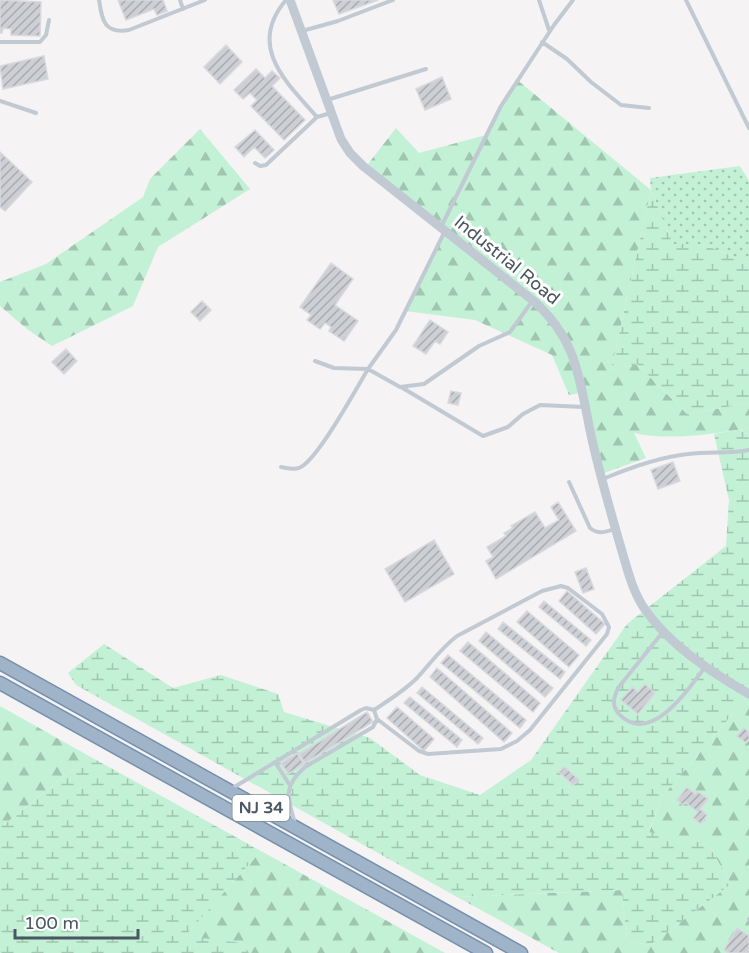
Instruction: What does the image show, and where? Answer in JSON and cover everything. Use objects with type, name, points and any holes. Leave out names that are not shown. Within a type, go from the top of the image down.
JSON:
[{"type":"highway","name":"NJ 34","points":[[0,663],[521,953]]},
{"type":"highway","name":"NJ 34","points":[[0,683],[486,953]]},
{"type":"street","name":"Industrial Road","points":[[291,1],[341,139],[356,159],[533,300],[553,320],[566,340],[578,373],[615,529],[638,598],[664,631],[705,666],[749,694]]},
{"type":"lane","points":[[99,0],[103,23],[120,32],[205,0]]},
{"type":"lane","points":[[180,0],[183,9]]},
{"type":"lane","points":[[301,31],[338,21],[393,0]]},
{"type":"lane","points":[[539,0],[549,31]]},
{"type":"lane","points":[[281,467],[292,470],[301,468],[307,462],[322,444],[368,369],[396,330],[501,106],[549,31],[573,0]]},
{"type":"lane","points":[[686,0],[749,128]]},
{"type":"lane","points":[[291,1],[278,9],[271,27],[268,45],[276,64],[317,117]]},
{"type":"lane","points":[[0,42],[40,42],[46,35],[49,20]]},
{"type":"lane","points":[[542,42],[567,59],[591,82],[621,105],[649,108]]},
{"type":"lane","points":[[327,100],[426,69]]},
{"type":"lane","points":[[0,101],[36,113]]},
{"type":"lane","points":[[255,163],[260,166],[266,165],[317,117],[332,113]]},
{"type":"lane","points":[[400,387],[424,384],[479,346],[510,332],[533,300]]},
{"type":"lane","points":[[315,361],[334,368],[368,369],[483,436],[508,427],[523,414],[540,405],[585,406]]},
{"type":"lane","points":[[602,479],[688,454],[734,453],[749,450]]},
{"type":"lane","points":[[569,482],[590,528],[603,533],[615,529]]},
{"type":"lane","points":[[229,791],[361,710],[366,708],[374,710],[415,680],[444,646],[457,636],[542,591],[561,586],[573,591],[606,620],[609,627],[607,634],[530,730],[517,741],[501,749],[428,754],[418,751],[377,719],[374,710]]},
{"type":"lane","points":[[664,631],[618,688],[614,697],[614,706],[619,714],[639,723],[651,722],[672,706],[705,666]]},
{"type":"lane","points":[[296,828],[287,794],[290,785],[305,767],[372,727],[377,719]]},
{"type":"lane","points":[[275,762],[290,785]]},
{"type":"green space","points":[[516,79],[651,190],[611,370],[637,364],[687,414],[749,403],[749,428],[677,437],[634,433],[646,458],[604,473],[586,392],[569,395],[552,355],[475,320],[405,311],[446,232],[365,168],[396,128],[419,153],[486,135]]},
{"type":"green space","points":[[200,129],[250,189],[158,247],[133,306],[52,346],[0,306],[0,282],[46,264],[143,197],[150,179]]},
{"type":"green space","points":[[740,166],[749,181],[749,263],[702,244],[673,244],[651,190],[650,178]]},
{"type":"green space","points":[[651,190],[673,244],[702,244],[749,263],[749,403],[687,414],[637,364],[611,370]]},
{"type":"green space","points":[[749,428],[749,692],[661,798],[649,832],[708,844],[731,884],[650,945],[627,941],[622,890],[457,897],[76,685],[68,673],[104,644],[173,688],[221,675],[278,694],[284,712],[370,738],[420,775],[480,795],[531,760],[627,624],[726,546],[729,500],[714,434]]},
{"type":"green space","points":[[749,692],[749,953],[559,953],[457,897],[622,890],[627,941],[650,945],[731,884],[708,844],[649,833],[661,798]]},
{"type":"green space","points":[[0,706],[89,756],[5,824],[0,824]]},
{"type":"green space","points":[[89,756],[261,851],[185,936],[243,943],[249,953],[0,953],[0,824],[5,824]]},
{"type":"green space","points":[[261,851],[445,953],[249,953],[243,943],[184,937]]},
{"type":"building","points":[[0,0],[41,2],[40,36],[11,35],[11,29],[3,28],[0,33]]},
{"type":"building","points":[[118,0],[163,0],[167,11],[157,15],[154,9],[126,20]]},
{"type":"building","points":[[333,0],[378,0],[339,14]]},
{"type":"building","points":[[226,45],[242,62],[220,84],[204,67]]},
{"type":"building","points":[[44,56],[48,79],[3,89],[0,66]]},
{"type":"building","points":[[256,69],[265,78],[272,71],[280,78],[272,86],[305,120],[284,140],[251,106],[257,100],[250,93],[243,99],[234,90]]},
{"type":"building","points":[[442,77],[451,99],[425,110],[416,89]]},
{"type":"building","points":[[255,130],[274,150],[265,158],[254,147],[244,157],[235,147]]},
{"type":"building","points":[[0,152],[32,182],[5,211],[0,207]]},
{"type":"building","points":[[331,263],[353,279],[335,305],[358,321],[344,341],[329,331],[331,327],[325,323],[320,329],[307,320],[311,315],[300,307]]},
{"type":"building","points":[[202,301],[211,310],[200,321],[191,312]]},
{"type":"building","points":[[430,320],[448,332],[440,344],[435,341],[426,354],[413,346]]},
{"type":"building","points":[[66,349],[77,361],[64,374],[52,362]]},
{"type":"building","points":[[451,391],[461,393],[458,405],[448,403]]},
{"type":"building","points":[[673,462],[680,481],[658,489],[651,470]]},
{"type":"building","points":[[558,502],[576,531],[496,579],[486,561],[493,557],[487,547],[506,536],[504,533],[513,528],[511,526],[535,512],[545,528],[559,520],[551,507]]},
{"type":"building","points":[[434,540],[454,574],[405,602],[385,569]]},
{"type":"building","points":[[586,568],[594,589],[583,593],[575,572]]},
{"type":"building","points":[[567,591],[605,624],[596,634],[559,601]]},
{"type":"building","points":[[544,601],[591,640],[586,646],[539,607]]},
{"type":"building","points":[[527,611],[579,655],[569,667],[517,622]]},
{"type":"building","points":[[503,622],[565,672],[560,679],[498,629]]},
{"type":"building","points":[[486,632],[553,688],[545,697],[479,641]]},
{"type":"building","points":[[468,642],[540,703],[533,712],[460,651]]},
{"type":"building","points":[[448,655],[526,720],[520,728],[441,663]]},
{"type":"building","points":[[437,668],[512,733],[504,742],[430,677]]},
{"type":"building","points":[[645,684],[655,693],[638,714],[621,700],[632,687],[638,692]]},
{"type":"building","points":[[422,687],[483,738],[478,744],[417,693]]},
{"type":"building","points":[[410,697],[462,740],[457,747],[404,703]]},
{"type":"building","points":[[397,707],[434,739],[424,751],[387,718]]},
{"type":"building","points":[[367,712],[373,722],[305,763],[299,754]]},
{"type":"building","points":[[744,728],[749,732],[749,740],[746,743],[737,736]]},
{"type":"building","points":[[297,753],[304,764],[288,774],[281,763]]},
{"type":"building","points":[[565,767],[579,780],[573,785],[559,772]]},
{"type":"building","points":[[687,787],[695,794],[697,791],[708,799],[700,809],[707,815],[701,824],[693,818],[698,812],[685,802],[683,805],[677,800]]},
{"type":"building","points":[[737,928],[749,936],[749,953],[729,953],[724,950]]}]
